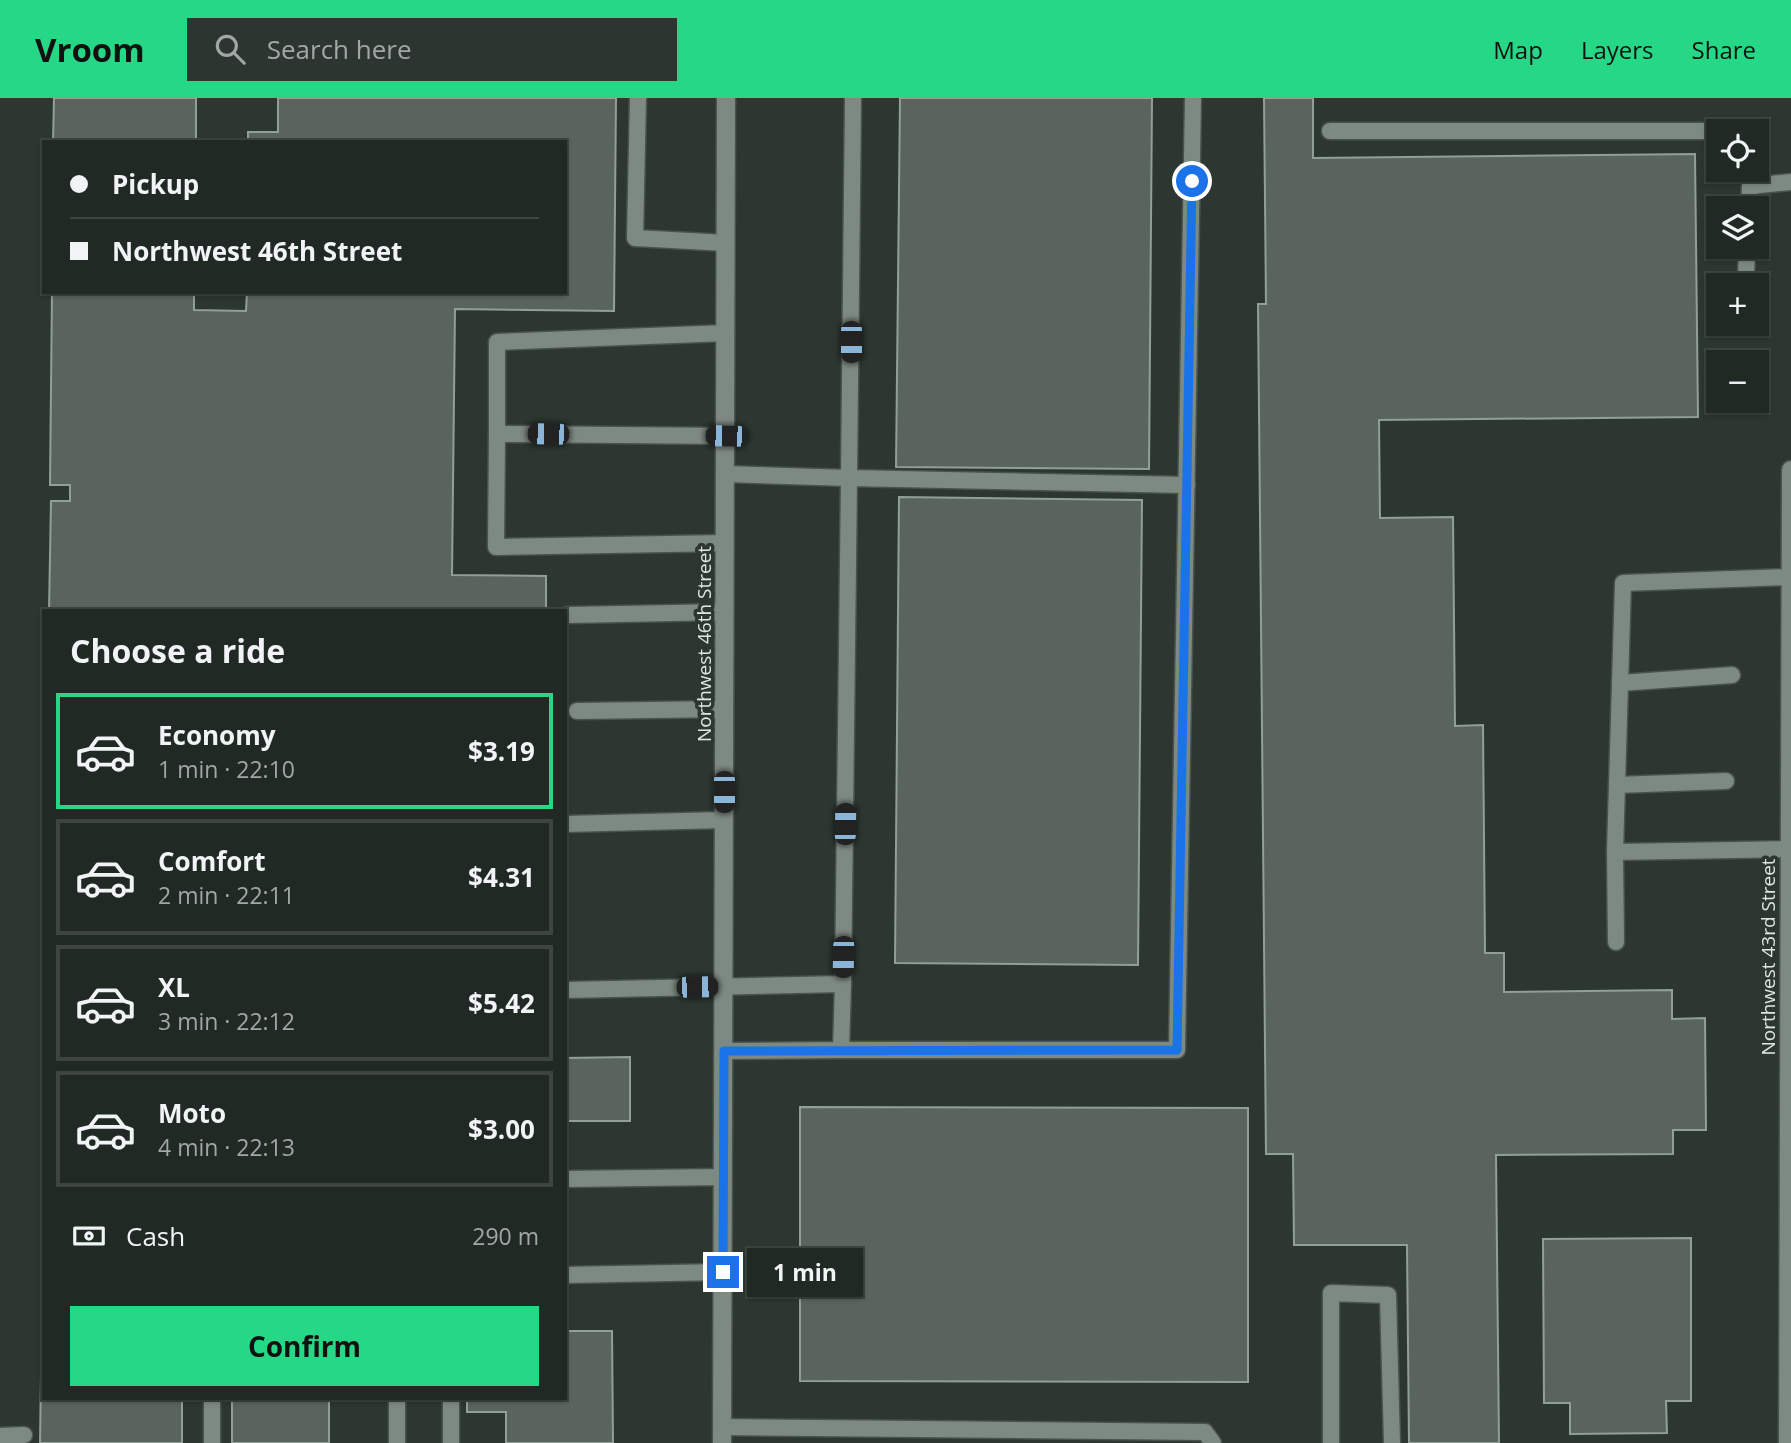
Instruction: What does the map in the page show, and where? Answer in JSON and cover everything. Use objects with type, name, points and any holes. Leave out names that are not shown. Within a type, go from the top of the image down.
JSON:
[{"type":"street","name":"Northwest 46th Street","points":[[722,1435],[726,98]]},
{"type":"street","name":"Northwest 43rd Street","points":[[1788,1443],[1791,470]]},
{"type":"lane","points":[[638,98],[635,238],[726,243]]},
{"type":"lane","points":[[841,1050],[853,98]]},
{"type":"lane","points":[[724,1051],[1177,1050],[1193,98]]},
{"type":"lane","points":[[1330,131],[1706,131]]},
{"type":"lane","points":[[1769,180],[1791,182]]},
{"type":"lane","points":[[725,543],[496,547],[497,342],[726,333]]},
{"type":"lane","points":[[497,434],[726,436]]},
{"type":"lane","points":[[725,474],[1186,485]]},
{"type":"lane","points":[[1616,942],[1615,852],[1623,583],[1790,577]]},
{"type":"lane","points":[[567,615],[725,612]]},
{"type":"lane","points":[[1620,683],[1732,675]]},
{"type":"lane","points":[[577,711],[724,709]]},
{"type":"lane","points":[[1617,785],[1726,781]]},
{"type":"lane","points":[[567,824],[724,820]]},
{"type":"lane","points":[[1615,852],[1789,849]]},
{"type":"lane","points":[[567,990],[843,984]]},
{"type":"lane","points":[[567,1180],[723,1177]]},
{"type":"lane","points":[[567,1275],[723,1272]]},
{"type":"lane","points":[[1332,1443],[1331,1293],[1388,1295],[1392,1443]]},
{"type":"lane","points":[[212,1400],[212,1443]]},
{"type":"lane","points":[[397,1400],[397,1443]]},
{"type":"lane","points":[[451,1400],[451,1443]]},
{"type":"lane","points":[[722,1435],[1205,1432],[1213,1443]]},
{"type":"lane","points":[[0,1436],[24,1435]]},
{"type":"building","points":[[54,98],[196,98],[196,140],[53,140]]},
{"type":"building","points":[[278,98],[616,98],[614,311],[455,309],[452,575],[546,576],[546,609],[49,609],[51,501],[70,501],[70,485],[50,485],[52,294],[194,294],[194,310],[246,311],[247,294],[567,294],[567,140],[248,140],[248,132],[278,132]]},
{"type":"building","points":[[900,98],[1152,98],[1149,469],[896,467]]},
{"type":"building","points":[[1264,98],[1313,98],[1313,158],[1695,154],[1698,417],[1379,420],[1380,518],[1453,517],[1455,726],[1483,725],[1485,953],[1504,953],[1504,992],[1672,990],[1672,1019],[1705,1018],[1706,1130],[1673,1130],[1673,1154],[1496,1155],[1499,1443],[1409,1443],[1407,1245],[1294,1245],[1293,1154],[1266,1154],[1258,304],[1266,304]]},
{"type":"building","points":[[899,497],[1142,500],[1138,965],[895,963]]},
{"type":"building","points":[[630,1057],[630,1121],[567,1121],[567,1058]]},
{"type":"building","points":[[800,1107],[1248,1108],[1248,1382],[800,1381]]},
{"type":"building","points":[[1691,1238],[1691,1401],[1666,1401],[1667,1433],[1570,1434],[1570,1403],[1544,1403],[1543,1239]]},
{"type":"building","points":[[42,1306],[42,1400],[182,1400],[182,1443],[40,1443]]},
{"type":"building","points":[[567,1331],[612,1331],[613,1443],[506,1443],[506,1412],[467,1412],[467,1400],[567,1400]]},
{"type":"building","points":[[232,1400],[329,1400],[329,1443],[232,1443]]},
{"type":"route","points":[[723,1272],[724,1051],[1177,1050],[1192,181]]}]
